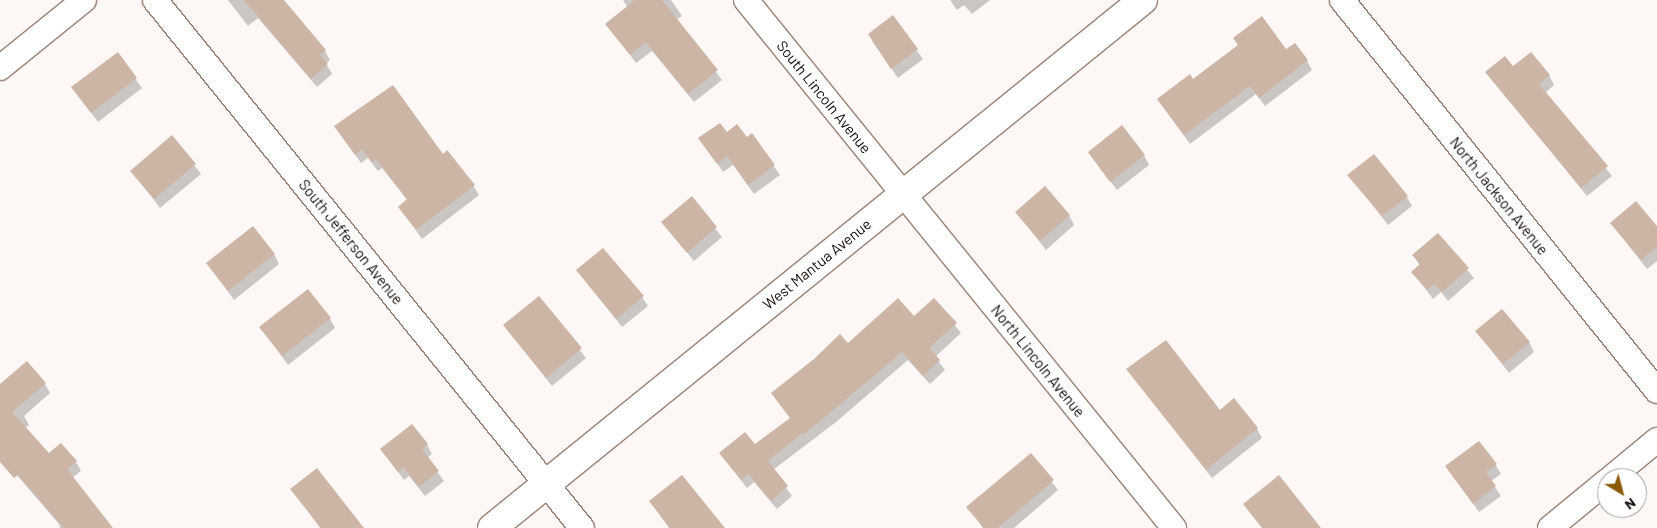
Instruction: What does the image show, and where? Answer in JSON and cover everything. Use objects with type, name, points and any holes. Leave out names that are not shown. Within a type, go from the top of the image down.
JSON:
[{"type":"street","points":[[0,68],[84,0]]},
{"type":"street","name":"South Jefferson Avenue","points":[[155,0],[582,528]]},
{"type":"street","name":"South Lincoln Avenue","points":[[746,0],[903,195]]},
{"type":"street","name":"West Mantua Avenue","points":[[492,528],[1143,0]]},
{"type":"street","name":"North Jackson Avenue","points":[[1342,0],[1657,391]]},
{"type":"street","name":"North Lincoln Avenue","points":[[903,195],[1174,528]]},
{"type":"street","points":[[1623,468],[1657,440]]},
{"type":"street","points":[[1550,528],[1597,489]]},
{"type":"building","points":[[244,0],[284,0],[326,50],[320,55],[328,64],[311,79]]},
{"type":"building","points":[[635,0],[662,0],[718,70],[688,94],[646,42],[630,55],[605,24]]},
{"type":"building","points":[[893,15],[918,49],[891,69],[868,34]]},
{"type":"building","points":[[1262,16],[1286,49],[1295,43],[1308,60],[1259,98],[1250,86],[1184,135],[1157,99],[1190,74],[1193,79],[1238,45],[1233,38]]},
{"type":"building","points":[[118,52],[137,78],[91,113],[71,87]]},
{"type":"building","points":[[1531,52],[1550,75],[1539,84],[1608,166],[1581,188],[1485,72],[1505,56],[1513,66]]},
{"type":"building","points":[[393,85],[443,154],[447,150],[475,185],[416,230],[398,207],[407,199],[376,159],[372,162],[362,149],[355,155],[334,126]]},
{"type":"building","points":[[720,123],[727,132],[737,124],[747,137],[752,133],[775,165],[748,185],[727,156],[717,164],[698,138]]},
{"type":"building","points":[[1122,125],[1145,155],[1110,182],[1088,152]]},
{"type":"building","points":[[172,135],[196,164],[154,199],[130,171]]},
{"type":"building","points":[[1374,154],[1408,196],[1382,216],[1347,175]]},
{"type":"building","points":[[1045,186],[1070,215],[1040,241],[1015,212]]},
{"type":"building","points":[[692,196],[717,227],[687,253],[661,222]]},
{"type":"building","points":[[1636,201],[1657,226],[1657,247],[1641,260],[1610,223]]},
{"type":"building","points":[[253,226],[275,254],[228,291],[206,263]]},
{"type":"building","points":[[1438,233],[1469,268],[1442,292],[1434,284],[1427,290],[1411,272],[1420,264],[1412,255]]},
{"type":"building","points":[[603,248],[644,296],[616,319],[576,270]]},
{"type":"building","points":[[308,289],[331,318],[282,356],[259,327]]},
{"type":"building","points":[[539,296],[582,348],[546,378],[503,325]]},
{"type":"building","points":[[898,298],[914,316],[934,298],[957,323],[929,348],[940,360],[923,376],[902,352],[804,434],[802,433],[768,461],[788,486],[771,501],[748,473],[741,480],[719,453],[745,432],[755,444],[790,418],[771,393],[814,359],[840,334],[848,343]]},
{"type":"building","points":[[1502,309],[1530,342],[1503,364],[1475,331]]},
{"type":"building","points":[[1166,340],[1220,410],[1234,398],[1258,428],[1206,470],[1126,369]]},
{"type":"building","points":[[27,361],[46,383],[12,412],[49,453],[61,443],[77,461],[67,469],[113,528],[64,528],[18,475],[14,478],[0,462],[0,384]]},
{"type":"building","points":[[412,424],[428,444],[422,449],[439,471],[419,487],[403,467],[398,472],[380,449]]},
{"type":"building","points":[[1479,441],[1497,464],[1486,472],[1496,486],[1473,504],[1445,466]]},
{"type":"building","points":[[1031,453],[1054,480],[998,528],[984,528],[966,507]]},
{"type":"building","points":[[317,468],[364,528],[321,528],[290,489]]},
{"type":"building","points":[[682,475],[725,528],[670,528],[649,501]]},
{"type":"building","points":[[1279,475],[1321,528],[1262,528],[1243,504]]}]
